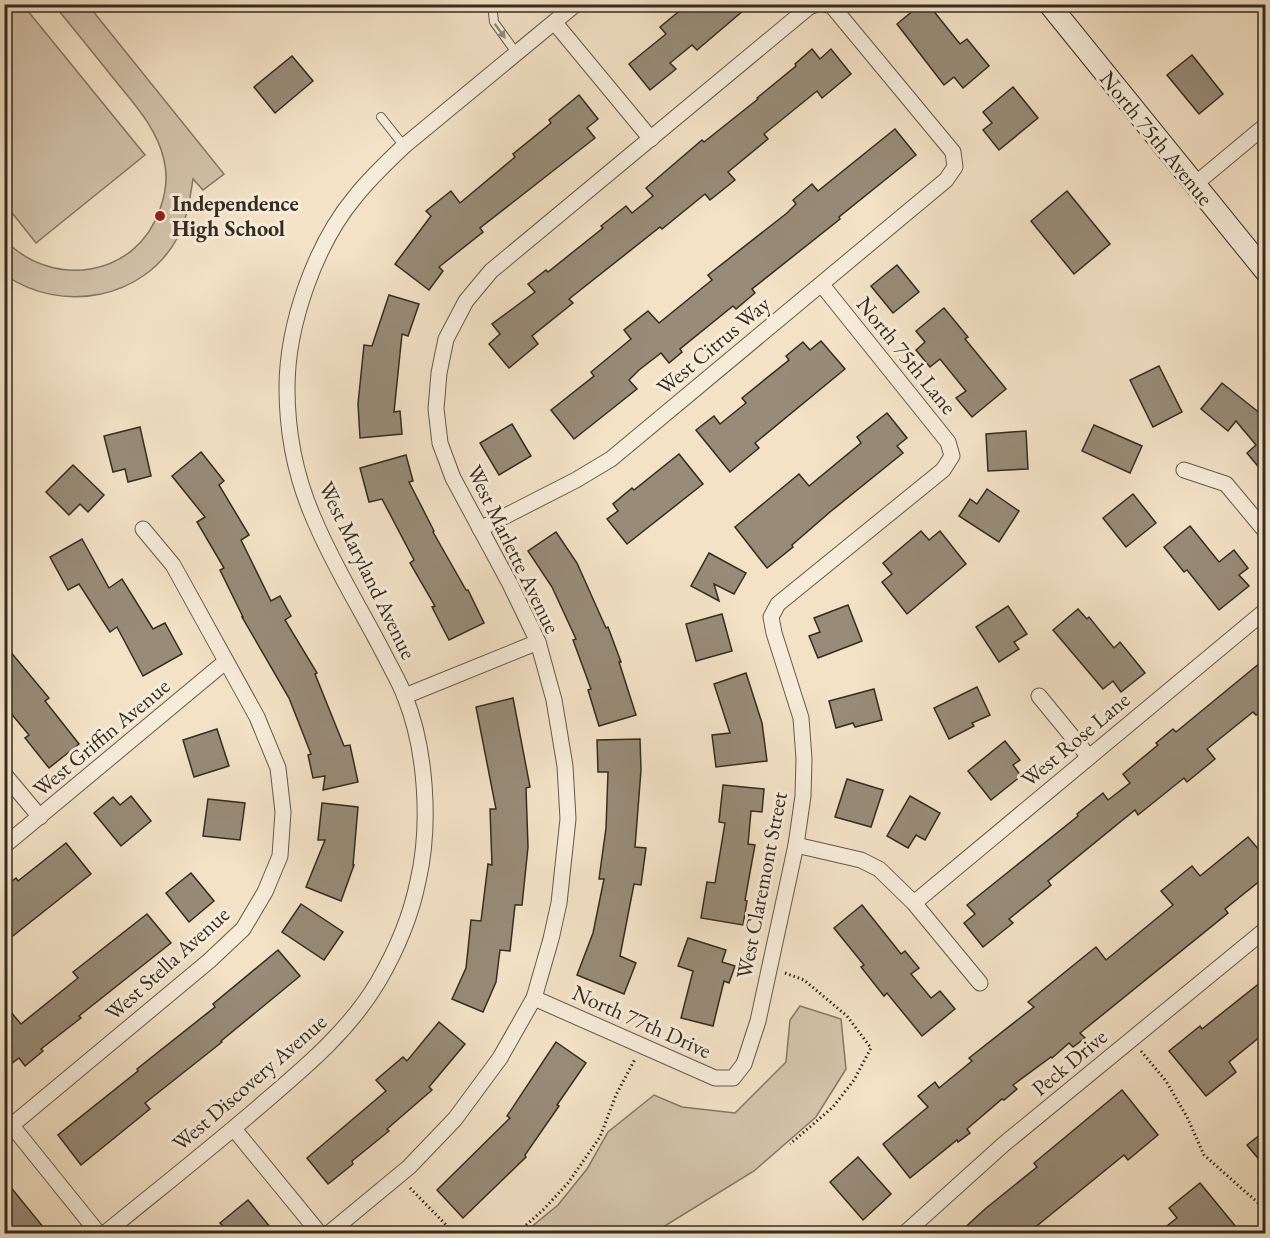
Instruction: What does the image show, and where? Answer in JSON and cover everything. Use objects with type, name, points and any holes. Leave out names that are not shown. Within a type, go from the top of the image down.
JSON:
[{"type":"main road","name":"North 75th Avenue","points":[[1048,4],[1266,272]]},
{"type":"street","name":"West Maryland Avenue","points":[[405,696],[339,573],[301,486],[290,433],[287,386],[293,338],[302,299],[317,258],[333,228],[353,198],[378,171],[404,146],[576,4]]},
{"type":"street","name":"West Marlette Avenue","points":[[328,1233],[398,1176],[455,1119],[500,1058],[534,998],[559,903],[568,819],[565,766],[556,711],[537,642],[510,584],[453,478],[440,443],[436,409],[439,373],[446,339],[466,301],[491,271],[809,7],[817,4]]},
{"type":"street","name":"West Citrus Way","points":[[480,529],[576,480],[611,459],[946,180],[955,167],[953,152],[832,6],[824,4]]},
{"type":"street","points":[[555,23],[651,139]]},
{"type":"street","points":[[1194,185],[1266,124]]},
{"type":"street","name":"North 75th Lane","points":[[822,285],[948,442],[952,456]]},
{"type":"street","name":"West Claremont Street","points":[[733,1078],[744,1064],[758,1021],[803,796],[804,759],[801,718],[771,617],[778,604],[943,470],[952,456]]},
{"type":"street","points":[[1184,470],[1226,484],[1266,532]]},
{"type":"street","points":[[143,529],[173,566],[225,662]]},
{"type":"street","name":"West Rose Lane","points":[[914,903],[1266,610]]},
{"type":"street","points":[[405,696],[537,642]]},
{"type":"street","name":"West Griffin Avenue","points":[[4,846],[225,662]]},
{"type":"street","name":"West Stella Avenue","points":[[8,1121],[209,961],[243,929],[265,892],[280,856],[284,812],[278,768],[257,717],[225,662]]},
{"type":"street","name":"West Discovery Avenue","points":[[104,1233],[234,1129],[317,1056],[364,1005],[379,980],[402,934],[419,879],[424,814],[422,763],[415,728],[405,696]]},
{"type":"street","points":[[1039,696],[1089,757]]},
{"type":"street","points":[[4,774],[40,817]]},
{"type":"street","points":[[795,845],[861,860],[879,869],[914,903],[980,983]]},
{"type":"street","name":"Peck Drive","points":[[904,1233],[1004,1144],[1266,929]]},
{"type":"street","name":"North 77th Drive","points":[[534,998],[715,1078],[733,1078]]},
{"type":"street","points":[[8,1121],[99,1233]]},
{"type":"street","points":[[234,1129],[320,1233]]},
{"type":"lane","points":[[492,4],[494,22],[516,54]]},
{"type":"lane","points":[[381,117],[404,146]]},
{"type":"path","points":[[770,968],[804,980],[847,1016],[871,1048],[854,1080],[833,1107],[790,1144]]},
{"type":"path","points":[[1131,1039],[1166,1081],[1187,1117],[1204,1155],[1266,1210]]},
{"type":"path","points":[[516,1233],[544,1209],[568,1183],[600,1137],[616,1095],[641,1045]]},
{"type":"path","points":[[398,1176],[455,1233]]},
{"type":"shaded area","points":[[4,5],[23,5],[145,155],[36,243],[5,204]]},
{"type":"shaded area","points":[[54,5],[88,5],[224,174],[203,190],[193,179],[188,208],[178,237],[163,258],[144,275],[123,287],[100,294],[75,297],[51,294],[27,287],[5,275],[5,240],[24,256],[46,266],[69,270],[92,269],[114,262],[133,250],[149,232],[160,209],[165,191],[166,173],[161,148],[137,107]]},
{"type":"shaded area","points":[[800,1006],[841,1019],[846,1069],[816,1117],[754,1171],[663,1227],[661,1233],[524,1233],[558,1205],[587,1169],[608,1132],[654,1095],[682,1107],[735,1113],[786,1062],[790,1020]]},
{"type":"building","points":[[688,4],[751,4],[697,50],[692,45],[670,63],[676,69],[650,90],[629,64],[666,34],[660,27]]},
{"type":"building","points":[[921,4],[928,4],[960,44],[967,39],[989,66],[963,88],[954,77],[944,85],[897,24]]},
{"type":"building","points":[[812,49],[820,59],[831,49],[851,74],[822,98],[817,91],[764,134],[768,139],[728,172],[735,180],[710,200],[705,194],[569,299],[573,303],[532,336],[538,344],[509,368],[489,344],[500,334],[492,324],[535,292],[528,284],[546,270],[548,272],[603,228],[601,226],[626,206],[632,213],[653,196],[646,188],[702,140],[704,142],[758,99]]},
{"type":"building","points":[[1192,55],[1223,94],[1199,114],[1167,75]]},
{"type":"building","points":[[292,56],[313,81],[275,113],[254,87]]},
{"type":"building","points":[[1013,87],[1038,118],[999,150],[983,130],[992,123],[983,112]]},
{"type":"building","points":[[579,95],[598,119],[587,128],[595,138],[480,228],[483,232],[439,267],[443,271],[429,290],[395,264],[431,216],[426,211],[451,191],[460,203],[515,157],[513,154],[551,123],[549,120]]},
{"type":"building","points":[[895,129],[916,155],[752,289],[755,293],[736,309],[733,306],[680,349],[682,352],[669,363],[661,353],[639,370],[629,380],[637,389],[574,439],[551,410],[594,376],[591,372],[631,339],[624,330],[648,311],[659,323],[712,280],[708,275],[787,213],[796,204],[793,200],[812,184],[818,191]]},
{"type":"building","points":[[1067,191],[1110,244],[1074,274],[1031,221]]},
{"type":"building","points":[[897,265],[919,292],[893,313],[871,286]]},
{"type":"building","points":[[389,295],[419,304],[408,336],[402,334],[394,412],[400,411],[402,434],[360,438],[358,404],[364,345],[372,346]]},
{"type":"building","points":[[944,308],[968,337],[965,339],[1006,389],[972,417],[956,398],[966,391],[940,359],[930,367],[916,350],[925,342],[916,331]]},
{"type":"building","points":[[821,341],[845,369],[755,443],[759,448],[730,472],[696,430],[714,416],[720,424],[746,403],[742,398],[789,360],[786,356],[803,342],[810,350]]},
{"type":"building","points":[[1159,366],[1182,412],[1153,427],[1130,380]]},
{"type":"building","points":[[1222,383],[1266,418],[1266,476],[1247,453],[1256,445],[1236,421],[1228,431],[1201,409]]},
{"type":"building","points":[[887,413],[907,438],[897,446],[903,453],[830,512],[767,568],[735,527],[799,474],[809,486],[861,443],[857,437]]},
{"type":"building","points":[[512,424],[531,456],[499,475],[480,443]]},
{"type":"building","points":[[1094,425],[1142,446],[1130,473],[1082,451]]},
{"type":"building","points":[[140,427],[151,476],[128,482],[125,469],[113,472],[104,436]]},
{"type":"building","points":[[1026,431],[1028,469],[988,471],[986,434]]},
{"type":"building","points":[[201,452],[224,481],[219,485],[249,535],[241,540],[271,601],[280,596],[291,616],[285,620],[317,673],[315,674],[344,746],[350,745],[358,782],[323,790],[325,776],[313,778],[308,755],[311,754],[289,698],[242,617],[220,570],[224,568],[197,522],[205,517],[172,476]]},
{"type":"building","points":[[679,454],[703,484],[627,544],[607,519],[618,511],[613,504]]},
{"type":"building","points":[[406,455],[413,481],[409,482],[433,532],[468,590],[484,623],[449,640],[432,607],[435,606],[410,563],[414,560],[382,499],[369,502],[360,468]]},
{"type":"building","points":[[73,465],[104,495],[88,512],[80,504],[69,515],[46,492]]},
{"type":"building","points":[[987,489],[1019,511],[999,542],[959,516],[970,499],[977,504]]},
{"type":"building","points":[[1133,494],[1156,523],[1126,547],[1103,518]]},
{"type":"building","points":[[1190,526],[1219,562],[1234,550],[1248,568],[1239,575],[1249,586],[1219,610],[1187,570],[1184,572],[1164,547]]},
{"type":"building","points":[[921,531],[929,540],[940,531],[966,564],[907,614],[882,582],[892,574],[883,563]]},
{"type":"building","points":[[556,532],[577,563],[606,628],[608,627],[636,715],[599,726],[588,690],[591,689],[573,640],[576,639],[552,587],[528,551]]},
{"type":"building","points":[[82,539],[109,588],[122,579],[153,629],[165,623],[182,654],[143,676],[117,627],[110,632],[79,584],[68,590],[50,557]]},
{"type":"building","points":[[709,553],[746,573],[734,594],[714,584],[719,601],[691,586]]},
{"type":"building","points":[[848,605],[862,641],[818,658],[809,636],[820,632],[814,618]]},
{"type":"building","points":[[1008,606],[1027,634],[1014,642],[1019,649],[999,662],[976,627]]},
{"type":"building","points":[[1078,609],[1087,619],[1089,617],[1114,648],[1120,642],[1145,673],[1121,692],[1113,681],[1103,689],[1053,630]]},
{"type":"building","points":[[722,614],[732,651],[696,661],[686,624]]},
{"type":"building","points":[[4,644],[49,698],[45,701],[79,744],[49,768],[25,738],[29,735],[4,705]]},
{"type":"building","points":[[1266,658],[1266,708],[1256,715],[1253,712],[1207,749],[1215,759],[1187,782],[1184,778],[1138,815],[1135,810],[1048,881],[1051,885],[1009,919],[1013,923],[983,947],[964,923],[975,914],[967,905],[1078,816],[1077,814],[1103,793],[1108,800],[1130,783],[1123,774],[1158,745],[1156,743],[1173,729],[1176,732]]},
{"type":"building","points":[[746,673],[762,723],[767,761],[716,767],[712,735],[730,733],[714,684]]},
{"type":"building","points":[[977,687],[990,715],[972,723],[974,726],[949,739],[934,708]]},
{"type":"building","points":[[874,689],[882,720],[855,727],[853,723],[836,728],[829,701]]},
{"type":"building","points":[[513,698],[530,787],[526,788],[528,847],[522,905],[515,905],[510,951],[500,950],[496,982],[483,1012],[452,999],[466,968],[471,920],[481,921],[488,864],[492,865],[490,809],[496,809],[476,707]]},
{"type":"building","points":[[217,729],[229,766],[194,777],[183,740]]},
{"type":"building","points":[[640,739],[641,770],[635,847],[646,848],[641,885],[634,884],[620,956],[636,963],[624,994],[577,975],[593,933],[604,879],[599,879],[606,828],[608,772],[598,772],[597,740]]},
{"type":"building","points":[[1005,741],[1020,760],[1013,765],[1021,776],[991,800],[968,771]]},
{"type":"building","points":[[847,779],[883,790],[871,827],[835,817]]},
{"type":"building","points":[[723,785],[764,789],[762,812],[751,811],[748,844],[755,845],[743,925],[701,918],[707,882],[715,883],[725,823],[719,822]]},
{"type":"building","points":[[131,796],[151,821],[121,846],[94,813],[113,797],[120,805]]},
{"type":"building","points":[[910,796],[940,813],[925,840],[916,835],[908,848],[887,836]]},
{"type":"building","points":[[208,799],[245,803],[240,840],[203,836]]},
{"type":"building","points":[[322,803],[358,807],[354,865],[341,901],[306,887],[325,840],[318,840]]},
{"type":"building","points":[[1248,837],[1266,858],[1266,876],[1225,909],[1228,913],[1080,1033],[1085,1038],[1073,1047],[1069,1043],[1052,1058],[1013,1085],[1017,1089],[967,1129],[970,1133],[958,1142],[957,1140],[910,1178],[883,1144],[928,1107],[918,1096],[935,1082],[939,1088],[972,1061],[969,1058],[1034,1007],[1028,1002],[1096,947],[1106,960],[1173,905],[1161,891],[1192,866],[1200,876]]},
{"type":"building","points":[[66,843],[91,874],[4,943],[4,887],[16,878],[18,881]]},
{"type":"building","points":[[191,873],[214,901],[189,922],[166,893]]},
{"type":"building","points":[[301,904],[343,932],[324,960],[282,932]]},
{"type":"building","points":[[862,905],[901,954],[905,951],[919,968],[911,974],[931,998],[940,991],[955,1009],[922,1036],[887,993],[884,996],[861,967],[864,965],[834,928]]},
{"type":"building","points":[[147,914],[171,943],[79,1016],[81,1018],[41,1049],[43,1051],[25,1066],[19,1058],[4,1069],[4,1004],[21,1024],[78,978],[73,972]]},
{"type":"building","points":[[688,938],[726,950],[722,962],[735,966],[729,983],[724,981],[713,1026],[681,1018],[693,971],[678,966]]},
{"type":"building","points":[[278,950],[300,976],[145,1103],[150,1109],[81,1165],[58,1135],[215,1007],[213,1004]]},
{"type":"building","points":[[1266,978],[1266,1032],[1229,1062],[1236,1072],[1206,1096],[1169,1051],[1200,1026],[1202,1029]]},
{"type":"building","points":[[439,1022],[465,1044],[429,1087],[432,1090],[387,1129],[389,1131],[352,1161],[353,1164],[328,1184],[307,1158],[386,1091],[376,1080],[403,1057],[407,1061]]},
{"type":"building","points":[[556,1042],[586,1063],[525,1155],[526,1157],[463,1218],[437,1190],[510,1118],[507,1116]]},
{"type":"building","points":[[1122,1090],[1158,1135],[1128,1160],[1124,1155],[1028,1233],[959,1233],[1037,1167],[1034,1163]]},
{"type":"building","points":[[1266,1130],[1266,1168],[1247,1145]]},
{"type":"building","points":[[858,1157],[891,1194],[863,1220],[830,1182]]},
{"type":"building","points":[[4,1179],[44,1228],[37,1233],[8,1233],[4,1229]]},
{"type":"building","points":[[1200,1183],[1241,1233],[1158,1233],[1177,1218],[1169,1208]]},
{"type":"building","points":[[248,1200],[275,1233],[229,1233],[220,1223]]},
{"type":"place","name":"Independence High School","points":[[160,216]]}]
